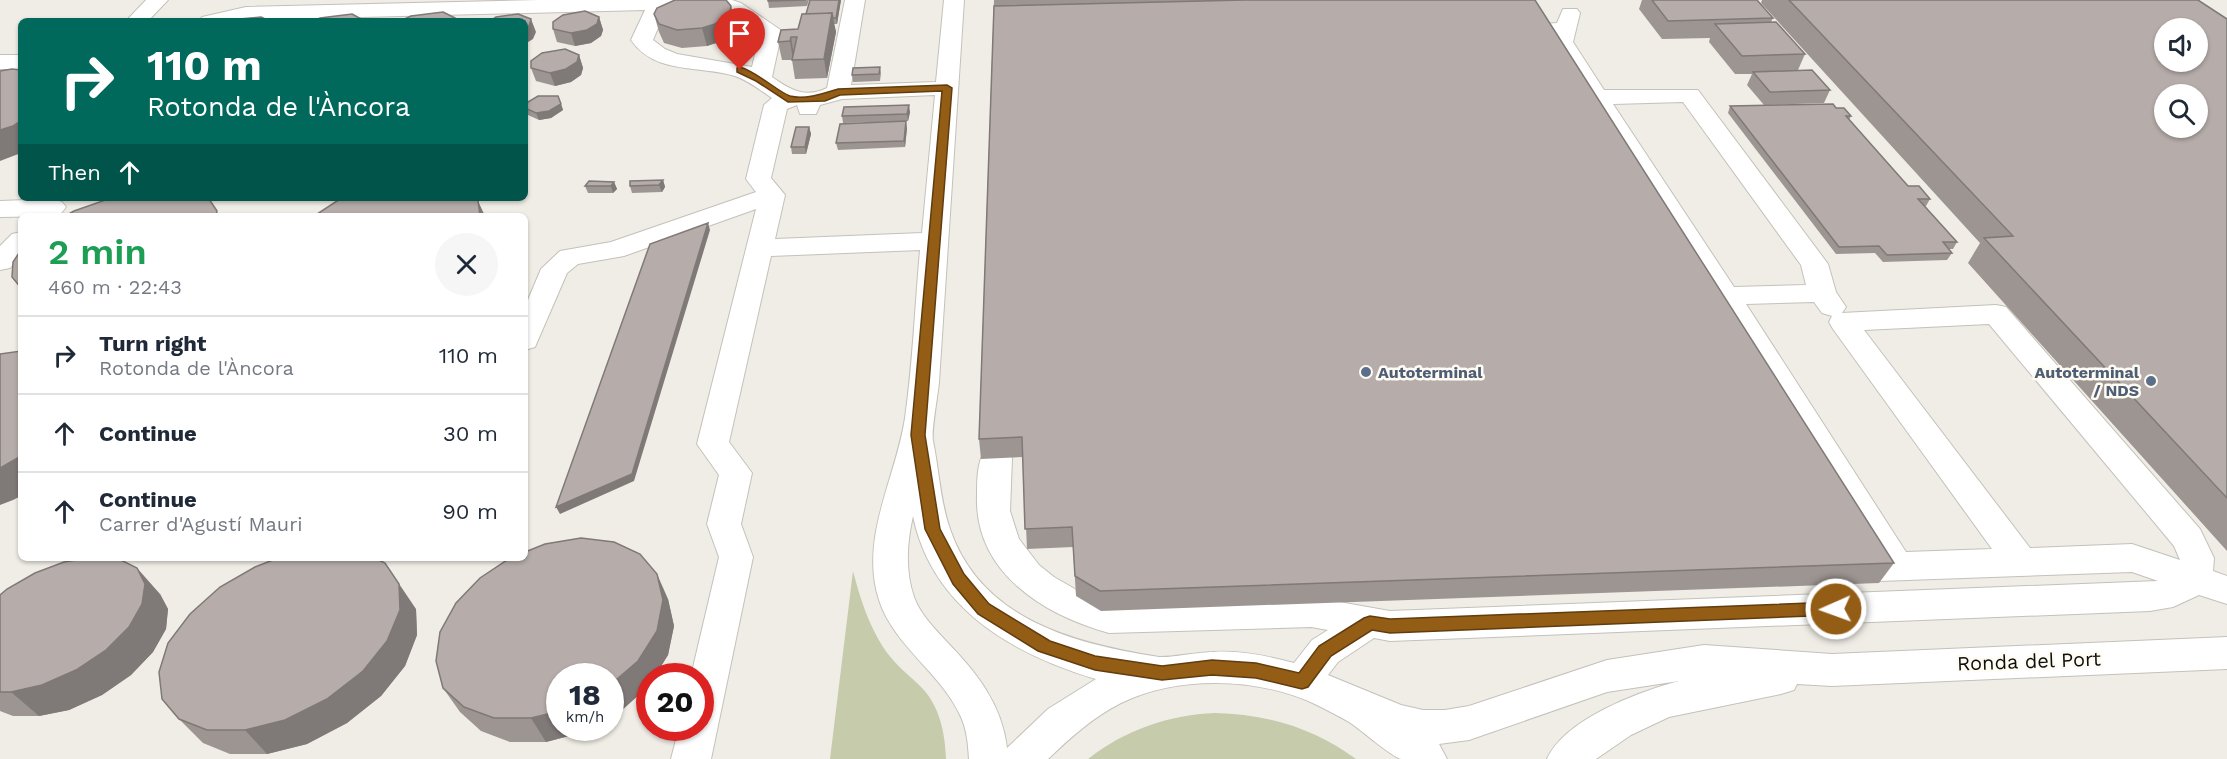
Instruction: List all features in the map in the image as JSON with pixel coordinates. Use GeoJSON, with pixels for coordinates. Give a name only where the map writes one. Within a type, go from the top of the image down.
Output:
{"type":"FeatureCollection","features":[{"type":"Feature","properties":{"kind":"street"},"geometry":{"type":"LineString","coordinates":[[139,18],[158,0]]}},
{"type":"Feature","properties":{"kind":"street"},"geometry":{"type":"LineString","coordinates":[[838,92],[855,0]]}},
{"type":"Feature","properties":{"kind":"street"},"geometry":{"type":"LineString","coordinates":[[954,0],[918,435],[893,519],[890,565],[892,584],[899,607],[912,626],[959,678],[974,699],[989,759]]}},
{"type":"Feature","properties":{"kind":"street"},"geometry":{"type":"LineString","coordinates":[[658,3],[642,40],[648,50],[667,58],[740,70],[802,102]]}},
{"type":"Feature","properties":{"kind":"street"},"geometry":{"type":"LineString","coordinates":[[223,18],[246,13],[658,3],[726,4],[766,26],[772,36],[760,79]]}},
{"type":"Feature","properties":{"kind":"street"},"geometry":{"type":"LineString","coordinates":[[1571,6],[1554,16],[1541,14],[1598,97],[1684,248],[1714,289],[1896,566]]}},
{"type":"Feature","properties":{"kind":"street"},"geometry":{"type":"LineString","coordinates":[[1562,42],[1571,6]]}},
{"type":"Feature","properties":{"kind":"street"},"geometry":{"type":"LineString","coordinates":[[0,63],[18,62]]}},
{"type":"Feature","properties":{"kind":"street"},"geometry":{"type":"LineString","coordinates":[[0,79],[18,78]]}},
{"type":"Feature","properties":{"kind":"street"},"geometry":{"type":"LineString","coordinates":[[772,195],[758,178],[776,105],[825,98],[838,92],[947,88]]}},
{"type":"Feature","properties":{"kind":"street"},"geometry":{"type":"LineString","coordinates":[[1598,97],[1690,95],[1814,264],[1822,292],[1843,322],[2021,562]]}},
{"type":"Feature","properties":{"kind":"street"},"geometry":{"type":"LineString","coordinates":[[712,663],[736,557],[724,524],[736,473],[713,444],[772,195]]}},
{"type":"Feature","properties":{"kind":"street"},"geometry":{"type":"LineString","coordinates":[[528,333],[555,269],[561,263],[582,253],[615,250],[772,195]]}},
{"type":"Feature","properties":{"kind":"street"},"geometry":{"type":"LineString","coordinates":[[0,208],[53,207],[47,213]]}},
{"type":"Feature","properties":{"kind":"street"},"geometry":{"type":"LineString","coordinates":[[759,248],[934,241]]}},
{"type":"Feature","properties":{"kind":"street"},"geometry":{"type":"LineString","coordinates":[[0,262],[18,243]]}},
{"type":"Feature","properties":{"kind":"street"},"geometry":{"type":"LineString","coordinates":[[1714,289],[1822,292]]}},
{"type":"Feature","properties":{"kind":"street"},"geometry":{"type":"LineString","coordinates":[[2008,290],[2094,385]]}},
{"type":"Feature","properties":{"kind":"street"},"geometry":{"type":"LineString","coordinates":[[996,458],[994,509],[997,528],[1007,551],[1023,571],[1043,589],[1093,615],[1127,619],[1311,612],[1390,626],[2162,596],[2185,589],[2193,579],[2197,561],[2188,538],[1996,314],[1843,322]]}},
{"type":"Feature","properties":{"kind":"street"},"geometry":{"type":"LineString","coordinates":[[918,435],[933,529],[959,579],[983,609],[1044,646],[1095,663],[1162,673]]}},
{"type":"Feature","properties":{"kind":"street"},"geometry":{"type":"LineString","coordinates":[[1823,570],[2132,558],[2227,590]]}},
{"type":"Feature","properties":{"kind":"street"},"geometry":{"type":"LineString","coordinates":[[1106,589],[1125,596],[1338,588]]}},
{"type":"Feature","properties":{"kind":"street"},"geometry":{"type":"LineString","coordinates":[[1302,681],[1325,651],[1370,622]]}},
{"type":"Feature","properties":{"kind":"street","name":"Ronda del Port"},"geometry":{"type":"LineString","coordinates":[[1832,670],[2227,653]]}},
{"type":"Feature","properties":{"kind":"street"},"geometry":{"type":"LineString","coordinates":[[1022,759],[1055,724],[1108,691],[1162,673],[1212,667],[1256,670],[1302,681],[1366,710],[1423,727],[1445,727],[1469,723],[1607,676],[1670,664],[1704,661],[1832,670]]}},
{"type":"Feature","properties":{"kind":"street"},"geometry":{"type":"LineString","coordinates":[[1567,759],[1589,740],[1617,721],[1675,697],[1832,670]]}},
{"type":"Feature","properties":{"kind":"street"},"geometry":{"type":"LineString","coordinates":[[1366,710],[1426,759]]}},
{"type":"Feature","properties":{"kind":"street"},"geometry":{"type":"LineString","coordinates":[[691,759],[695,741]]}},
{"type":"Feature","properties":{"kind":"green space"},"geometry":{"type":"Polygon","coordinates":[[[853,571],[865,610],[883,647],[925,692],[936,709],[944,738],[946,759],[830,759],[853,571]]]}},
{"type":"Feature","properties":{"kind":"green space"},"geometry":{"type":"Polygon","coordinates":[[[1215,713],[1253,716],[1289,725],[1323,739],[1356,759],[1088,759],[1117,740],[1148,726],[1181,717],[1215,713]]]}},
{"type":"Feature","properties":{"kind":"building"},"geometry":{"type":"Polygon","coordinates":[[[675,0],[726,0],[731,6],[730,12],[715,24],[702,28],[677,30],[659,24],[654,14],[657,8],[675,0]]]}},
{"type":"Feature","properties":{"kind":"building"},"geometry":{"type":"Polygon","coordinates":[[[810,0],[839,0],[836,18],[833,18],[832,13],[806,14],[810,0]]]}},
{"type":"Feature","properties":{"kind":"building","name":"Autoterminal"},"geometry":{"type":"Polygon","coordinates":[[[1244,0],[1535,0],[1894,563],[1100,591],[1075,576],[1072,527],[1025,529],[1022,437],[979,439],[994,6],[1244,0]]]}},
{"type":"Feature","properties":{"kind":"building"},"geometry":{"type":"Polygon","coordinates":[[[1652,0],[1757,0],[1773,18],[1668,21],[1652,0]]]}},
{"type":"Feature","properties":{"kind":"building","name":"Autoterminal / NDS"},"geometry":{"type":"Polygon","coordinates":[[[1789,0],[2198,0],[2227,19],[2227,498],[1984,238],[2013,236],[1789,0]]]}},
{"type":"Feature","properties":{"kind":"building"},"geometry":{"type":"Polygon","coordinates":[[[585,11],[599,17],[597,24],[587,30],[571,33],[553,29],[553,22],[563,15],[585,11]]]}},
{"type":"Feature","properties":{"kind":"building"},"geometry":{"type":"Polygon","coordinates":[[[443,12],[455,18],[407,18],[443,12]]]}},
{"type":"Feature","properties":{"kind":"building"},"geometry":{"type":"Polygon","coordinates":[[[832,13],[824,59],[792,60],[797,37],[791,37],[790,41],[778,42],[781,30],[798,29],[802,14],[832,13]]]}},
{"type":"Feature","properties":{"kind":"building"},"geometry":{"type":"Polygon","coordinates":[[[352,14],[359,18],[320,18],[352,14]]]}},
{"type":"Feature","properties":{"kind":"building"},"geometry":{"type":"Polygon","coordinates":[[[518,14],[531,19],[528,26],[528,18],[494,18],[518,14]]]}},
{"type":"Feature","properties":{"kind":"building"},"geometry":{"type":"Polygon","coordinates":[[[1776,22],[1805,54],[1742,56],[1715,24],[1776,22]]]}},
{"type":"Feature","properties":{"kind":"building"},"geometry":{"type":"Polygon","coordinates":[[[565,49],[579,55],[577,62],[566,69],[550,73],[531,68],[531,61],[542,53],[565,49]]]}},
{"type":"Feature","properties":{"kind":"building"},"geometry":{"type":"Polygon","coordinates":[[[880,67],[879,74],[852,75],[853,68],[880,67]]]}},
{"type":"Feature","properties":{"kind":"building"},"geometry":{"type":"Polygon","coordinates":[[[18,70],[18,123],[0,130],[0,71],[18,70]]]}},
{"type":"Feature","properties":{"kind":"building"},"geometry":{"type":"Polygon","coordinates":[[[1812,70],[1830,90],[1770,92],[1753,72],[1812,70]]]}},
{"type":"Feature","properties":{"kind":"building"},"geometry":{"type":"Polygon","coordinates":[[[538,96],[558,96],[561,104],[549,111],[536,113],[528,109],[528,102],[538,96]]]}},
{"type":"Feature","properties":{"kind":"building"},"geometry":{"type":"Polygon","coordinates":[[[1833,104],[1836,108],[1844,108],[1851,116],[1846,116],[1908,186],[1919,186],[1930,199],[1918,199],[1957,242],[1943,242],[1952,253],[1887,255],[1879,246],[1839,247],[1730,106],[1833,104]]]}},
{"type":"Feature","properties":{"kind":"building"},"geometry":{"type":"Polygon","coordinates":[[[909,105],[907,114],[842,116],[844,107],[909,105]]]}},
{"type":"Feature","properties":{"kind":"building"},"geometry":{"type":"Polygon","coordinates":[[[906,121],[904,141],[836,143],[840,124],[906,121]]]}},
{"type":"Feature","properties":{"kind":"building"},"geometry":{"type":"Polygon","coordinates":[[[796,127],[809,127],[805,147],[791,147],[796,127]]]}},
{"type":"Feature","properties":{"kind":"building"},"geometry":{"type":"Polygon","coordinates":[[[663,180],[659,185],[630,186],[630,181],[663,180]]]}},
{"type":"Feature","properties":{"kind":"building"},"geometry":{"type":"Polygon","coordinates":[[[589,181],[614,182],[611,186],[585,186],[589,181]]]}},
{"type":"Feature","properties":{"kind":"building"},"geometry":{"type":"Polygon","coordinates":[[[102,201],[210,201],[217,211],[217,213],[70,213],[102,201]]]}},
{"type":"Feature","properties":{"kind":"building"},"geometry":{"type":"Polygon","coordinates":[[[337,201],[478,201],[480,213],[319,213],[337,201]]]}},
{"type":"Feature","properties":{"kind":"building"},"geometry":{"type":"Polygon","coordinates":[[[708,223],[632,474],[556,507],[650,244],[708,223]]]}},
{"type":"Feature","properties":{"kind":"building"},"geometry":{"type":"Polygon","coordinates":[[[18,254],[18,284],[12,277],[13,262],[18,254]]]}},
{"type":"Feature","properties":{"kind":"building"},"geometry":{"type":"Polygon","coordinates":[[[18,351],[18,458],[0,468],[0,354],[18,351]]]}},
{"type":"Feature","properties":{"kind":"building"},"geometry":{"type":"Polygon","coordinates":[[[581,538],[614,542],[640,554],[657,574],[663,600],[657,631],[638,661],[624,673],[624,663],[546,663],[546,714],[531,718],[494,718],[464,707],[443,688],[436,661],[440,632],[456,603],[480,578],[506,561],[528,561],[528,551],[545,544],[581,538]]]}},
{"type":"Feature","properties":{"kind":"building"},"geometry":{"type":"Polygon","coordinates":[[[123,561],[137,568],[145,584],[142,604],[129,627],[106,650],[76,670],[42,685],[11,692],[0,692],[0,595],[35,573],[64,562],[123,561]]]}},
{"type":"Feature","properties":{"kind":"building"},"geometry":{"type":"Polygon","coordinates":[[[270,561],[381,561],[385,563],[399,584],[400,610],[387,641],[363,671],[327,699],[285,720],[245,730],[207,730],[179,719],[162,699],[159,672],[168,643],[190,614],[220,587],[270,561]]]}},
{"type":"Feature","properties":{"kind":"place","name":"Autoterminal"},"geometry":{"type":"Point","coordinates":[1366,372]}},
{"type":"Feature","properties":{"kind":"place","name":"Autoterminal / NDS"},"geometry":{"type":"Point","coordinates":[2151,381]}},
{"type":"Feature","properties":{"kind":"route"},"geometry":{"type":"LineString","coordinates":[[740,70],[760,79],[788,99],[825,98],[838,92],[947,88],[918,435],[933,529],[942,552],[959,579],[983,609],[1044,646],[1095,663],[1162,673],[1212,667],[1256,670],[1302,681],[1325,651],[1370,622],[1390,626],[1836,609]]}}]}
